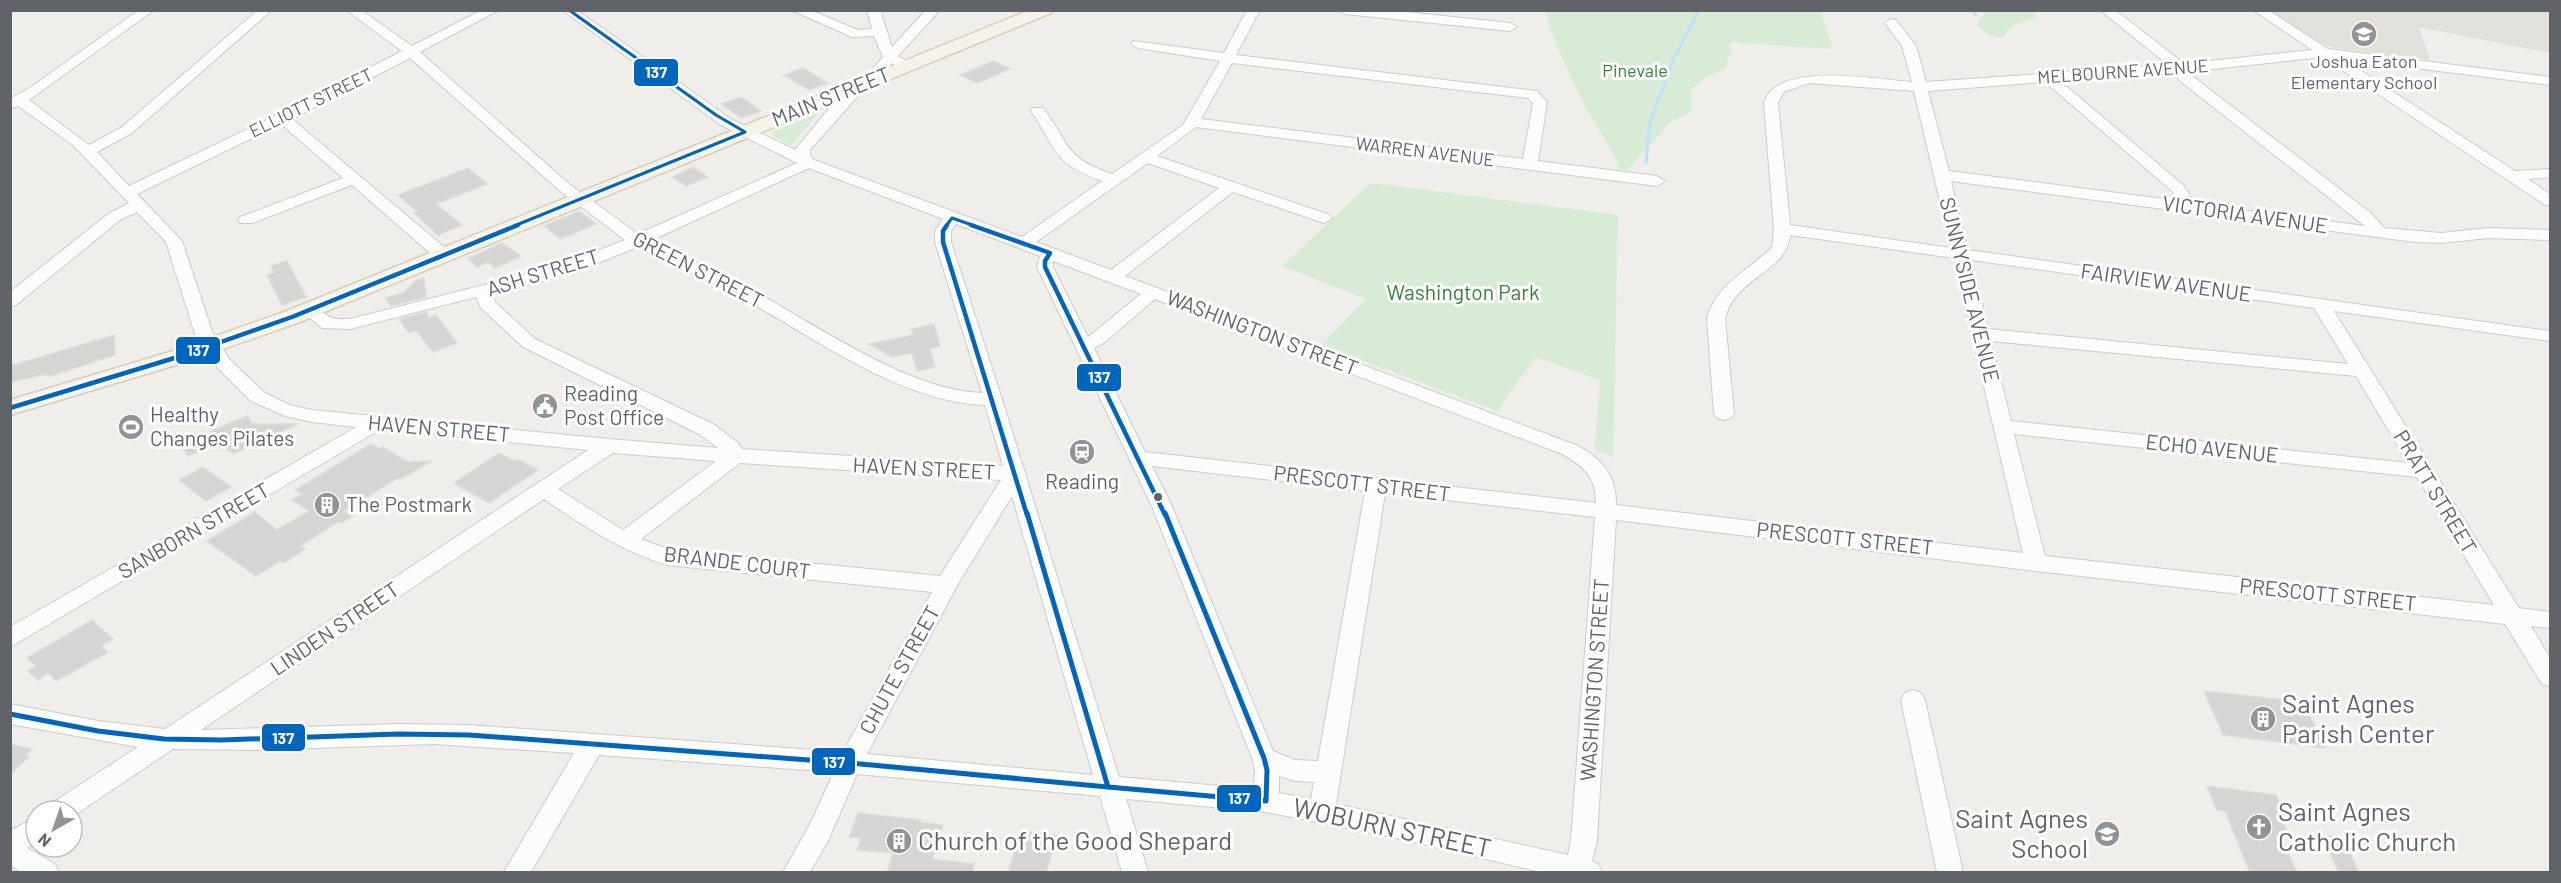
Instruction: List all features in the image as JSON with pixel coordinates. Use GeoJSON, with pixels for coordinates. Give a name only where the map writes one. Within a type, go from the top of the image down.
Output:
{"type":"FeatureCollection","features":[{"type":"Feature","properties":{"kind":"main road","name":"MAIN STREET"},"geometry":{"type":"LineString","coordinates":[[10,408],[211,346],[310,310],[1045,10]]}},
{"type":"Feature","properties":{"kind":"street"},"geometry":{"type":"LineString","coordinates":[[15,102],[148,10]]}},
{"type":"Feature","properties":{"kind":"street"},"geometry":{"type":"LineString","coordinates":[[88,151],[127,130],[266,10]]}},
{"type":"Feature","properties":{"kind":"street","name":"GREEN STREET"},"geometry":{"type":"LineString","coordinates":[[352,10],[413,52],[581,200],[638,241],[736,288],[898,377],[960,398],[993,399]]}},
{"type":"Feature","properties":{"kind":"street","name":"ELLIOTT STREET"},"geometry":{"type":"LineString","coordinates":[[10,301],[134,198],[282,118],[493,10]]}},
{"type":"Feature","properties":{"kind":"street","name":"WASHINGTON STREET"},"geometry":{"type":"LineString","coordinates":[[568,10],[716,116],[809,163],[1574,452],[1589,461],[1602,476],[1606,489],[1581,872]]}},
{"type":"Feature","properties":{"kind":"street"},"geometry":{"type":"LineString","coordinates":[[797,10],[856,33],[879,32]]}},
{"type":"Feature","properties":{"kind":"street"},"geometry":{"type":"LineString","coordinates":[[873,10],[885,52],[908,66]]}},
{"type":"Feature","properties":{"kind":"street"},"geometry":{"type":"LineString","coordinates":[[882,77],[881,67],[934,10]]}},
{"type":"Feature","properties":{"kind":"street"},"geometry":{"type":"LineString","coordinates":[[1024,243],[1184,132],[1193,122],[1254,10]]}},
{"type":"Feature","properties":{"kind":"street"},"geometry":{"type":"LineString","coordinates":[[1345,10],[1510,27]]}},
{"type":"Feature","properties":{"kind":"street"},"geometry":{"type":"LineString","coordinates":[[2106,10],[2172,61],[2185,78],[2365,216],[2380,233]]}},
{"type":"Feature","properties":{"kind":"street"},"geometry":{"type":"LineString","coordinates":[[2259,10],[2550,201]]}},
{"type":"Feature","properties":{"kind":"street","name":"SUNNYSIDE AVENUE"},"geometry":{"type":"LineString","coordinates":[[1891,23],[1909,46],[2036,563]]}},
{"type":"Feature","properties":{"kind":"street"},"geometry":{"type":"LineString","coordinates":[[1138,44],[1228,58],[1525,92],[1536,96],[1540,102],[1530,165]]}},
{"type":"Feature","properties":{"kind":"street"},"geometry":{"type":"LineString","coordinates":[[2325,53],[2550,81]]}},
{"type":"Feature","properties":{"kind":"street","name":"MELBOURNE AVENUE"},"geometry":{"type":"LineString","coordinates":[[1782,229],[1771,103],[1775,92],[1795,82],[1817,79],[1920,87],[2176,69],[2325,53]]}},
{"type":"Feature","properties":{"kind":"street"},"geometry":{"type":"LineString","coordinates":[[2048,78],[2178,188],[2191,208]]}},
{"type":"Feature","properties":{"kind":"street"},"geometry":{"type":"LineString","coordinates":[[809,163],[802,156],[803,149],[859,86]]}},
{"type":"Feature","properties":{"kind":"street","name":"HAVEN STREET"},"geometry":{"type":"LineString","coordinates":[[15,102],[68,133],[134,198],[176,244],[204,334],[211,346],[242,383],[258,397],[273,405],[312,416],[609,446],[1015,474]]}},
{"type":"Feature","properties":{"kind":"street"},"geometry":{"type":"LineString","coordinates":[[1038,111],[1050,127],[1062,152],[1070,160],[1082,168],[1115,180]]}},
{"type":"Feature","properties":{"kind":"street"},"geometry":{"type":"LineString","coordinates":[[282,118],[444,256]]}},
{"type":"Feature","properties":{"kind":"street","name":"WARREN AVENUE"},"geometry":{"type":"LineString","coordinates":[[1193,122],[1657,181]]}},
{"type":"Feature","properties":{"kind":"street"},"geometry":{"type":"LineString","coordinates":[[1147,158],[1324,218]]}},
{"type":"Feature","properties":{"kind":"street","name":"ASH STREET"},"geometry":{"type":"LineString","coordinates":[[310,310],[328,324],[350,324],[568,269],[638,241],[809,163]]}},
{"type":"Feature","properties":{"kind":"street"},"geometry":{"type":"LineString","coordinates":[[2512,176],[2550,172]]}},
{"type":"Feature","properties":{"kind":"street","name":"VICTORIA AVENUE"},"geometry":{"type":"LineString","coordinates":[[1941,175],[2428,238],[2488,234],[2550,235]]}},
{"type":"Feature","properties":{"kind":"street"},"geometry":{"type":"LineString","coordinates":[[246,220],[354,179]]}},
{"type":"Feature","properties":{"kind":"street"},"geometry":{"type":"LineString","coordinates":[[1113,277],[1230,187]]}},
{"type":"Feature","properties":{"kind":"street"},"geometry":{"type":"LineString","coordinates":[[952,218],[944,228],[942,239],[993,399],[1135,873]]}},
{"type":"Feature","properties":{"kind":"street"},"geometry":{"type":"LineString","coordinates":[[1724,414],[1716,319],[1718,309],[1723,297],[1732,288],[1778,251],[1781,245],[1782,229]]}},
{"type":"Feature","properties":{"kind":"street","name":"FAIRVIEW AVENUE"},"geometry":{"type":"LineString","coordinates":[[1782,229],[2550,336]]}},
{"type":"Feature","properties":{"kind":"street"},"geometry":{"type":"LineString","coordinates":[[1050,253],[1045,265],[1161,504],[1264,758],[1267,770],[1266,801]]}},
{"type":"Feature","properties":{"kind":"street"},"geometry":{"type":"LineString","coordinates":[[482,292],[487,304],[529,343],[706,429],[730,447],[736,456],[625,540]]}},
{"type":"Feature","properties":{"kind":"street"},"geometry":{"type":"LineString","coordinates":[[1084,346],[1099,338],[1153,292]]}},
{"type":"Feature","properties":{"kind":"street","name":"PRATT STREET"},"geometry":{"type":"LineString","coordinates":[[2321,305],[2550,677]]}},
{"type":"Feature","properties":{"kind":"street"},"geometry":{"type":"LineString","coordinates":[[1980,334],[2361,371]]}},
{"type":"Feature","properties":{"kind":"street","name":"SANBORN STREET"},"geometry":{"type":"LineString","coordinates":[[10,638],[377,423]]}},
{"type":"Feature","properties":{"kind":"street","name":"ECHO AVENUE"},"geometry":{"type":"LineString","coordinates":[[2002,426],[2422,471]]}},
{"type":"Feature","properties":{"kind":"street","name":"LINDEN STREET"},"geometry":{"type":"LineString","coordinates":[[79,799],[609,446]]}},
{"type":"Feature","properties":{"kind":"street","name":"PRESCOTT STREET"},"geometry":{"type":"LineString","coordinates":[[1140,458],[1934,549],[2036,563],[2550,620]]}},
{"type":"Feature","properties":{"kind":"street","name":"CHUTE STREET"},"geometry":{"type":"LineString","coordinates":[[796,873],[819,833],[850,763],[947,585],[1015,474]]}},
{"type":"Feature","properties":{"kind":"street"},"geometry":{"type":"LineString","coordinates":[[1322,810],[1377,485]]}},
{"type":"Feature","properties":{"kind":"street","name":"BRANDE COURT"},"geometry":{"type":"LineString","coordinates":[[543,489],[625,540],[654,553],[690,561],[947,585]]}},
{"type":"Feature","properties":{"kind":"street"},"geometry":{"type":"LineString","coordinates":[[1913,700],[1950,873]]}},
{"type":"Feature","properties":{"kind":"street","name":"WOBURN STREET"},"geometry":{"type":"LineString","coordinates":[[10,714],[75,727],[169,740],[217,741],[431,733],[850,763],[1266,801],[1322,810],[1581,872]]}},
{"type":"Feature","properties":{"kind":"street"},"geometry":{"type":"LineString","coordinates":[[517,873],[592,745]]}},
{"type":"Feature","properties":{"kind":"street"},"geometry":{"type":"LineString","coordinates":[[1264,758],[1281,768],[1297,772],[1328,770]]}},
{"type":"Feature","properties":{"kind":"street"},"geometry":{"type":"LineString","coordinates":[[24,837],[10,847],[26,862],[46,873]]}},
{"type":"Feature","properties":{"kind":"shaded area","name":"Joshua Eaton Elementary School"},"geometry":{"type":"Polygon","coordinates":[[[2269,11],[2550,11],[2550,53],[2419,27],[2430,60],[2336,48],[2319,43],[2269,11]]]}},
{"type":"Feature","properties":{"kind":"green space","name":"Pinevale"},"geometry":{"type":"Polygon","coordinates":[[[1546,11],[1820,11],[1833,49],[1729,42],[1731,56],[1726,61],[1728,64],[1726,69],[1705,78],[1691,89],[1691,112],[1671,122],[1632,165],[1626,170],[1620,170],[1565,65],[1546,11]]]}},
{"type":"Feature","properties":{"kind":"green space"},"geometry":{"type":"Polygon","coordinates":[[[1983,11],[2033,11],[2037,17],[2011,27],[2005,36],[1993,37],[1978,25],[1978,19],[1984,15],[1983,11]]]}},
{"type":"Feature","properties":{"kind":"green space"},"geometry":{"type":"Polygon","coordinates":[[[819,112],[791,146],[772,135],[775,131],[819,112]]]}},
{"type":"Feature","properties":{"kind":"green space","name":"Washington Park"},"geometry":{"type":"Polygon","coordinates":[[[1371,183],[1618,215],[1613,457],[1595,450],[1600,380],[1536,357],[1497,411],[1321,345],[1366,299],[1282,266],[1371,183]]]}},
{"type":"Feature","properties":{"kind":"building"},"geometry":{"type":"Polygon","coordinates":[[[993,61],[1010,69],[977,83],[960,75],[993,61]]]}},
{"type":"Feature","properties":{"kind":"building"},"geometry":{"type":"Polygon","coordinates":[[[803,68],[828,83],[809,90],[784,75],[803,68]]]}},
{"type":"Feature","properties":{"kind":"building"},"geometry":{"type":"Polygon","coordinates":[[[741,97],[761,111],[742,118],[721,104],[741,97]]]}},
{"type":"Feature","properties":{"kind":"building"},"geometry":{"type":"Polygon","coordinates":[[[693,167],[708,177],[686,186],[672,177],[693,167]]]}},
{"type":"Feature","properties":{"kind":"building"},"geometry":{"type":"Polygon","coordinates":[[[468,168],[487,184],[436,204],[462,225],[438,235],[398,195],[468,168]]]}},
{"type":"Feature","properties":{"kind":"building"},"geometry":{"type":"Polygon","coordinates":[[[579,211],[596,224],[560,239],[544,226],[579,211]]]}},
{"type":"Feature","properties":{"kind":"building"},"geometry":{"type":"Polygon","coordinates":[[[502,243],[521,256],[495,268],[488,262],[477,267],[468,258],[502,243]]]}},
{"type":"Feature","properties":{"kind":"building"},"geometry":{"type":"Polygon","coordinates":[[[287,261],[306,297],[282,305],[267,275],[274,273],[271,266],[287,261]]]}},
{"type":"Feature","properties":{"kind":"building"},"geometry":{"type":"Polygon","coordinates":[[[424,278],[426,297],[391,306],[385,298],[403,293],[415,281],[424,278]]]}},
{"type":"Feature","properties":{"kind":"building"},"geometry":{"type":"Polygon","coordinates":[[[427,312],[428,318],[436,315],[457,343],[433,352],[416,330],[409,333],[399,319],[427,312]]]}},
{"type":"Feature","properties":{"kind":"building"},"geometry":{"type":"Polygon","coordinates":[[[934,324],[940,346],[930,349],[935,367],[917,371],[912,353],[892,357],[869,344],[913,335],[912,329],[934,324]]]}},
{"type":"Feature","properties":{"kind":"building"},"geometry":{"type":"Polygon","coordinates":[[[114,335],[115,355],[48,377],[48,374],[10,382],[10,366],[114,335]]]}},
{"type":"Feature","properties":{"kind":"building"},"geometry":{"type":"Polygon","coordinates":[[[247,416],[253,424],[298,424],[233,454],[224,446],[221,447],[219,443],[188,456],[180,444],[247,416]]]}},
{"type":"Feature","properties":{"kind":"building","name":"The Postmark"},"geometry":{"type":"Polygon","coordinates":[[[371,444],[379,449],[383,447],[408,462],[432,461],[401,479],[398,478],[344,511],[353,516],[341,523],[338,522],[300,546],[305,549],[295,556],[283,563],[280,561],[256,576],[207,541],[255,512],[277,530],[309,511],[292,500],[302,494],[295,490],[371,444]]]}},
{"type":"Feature","properties":{"kind":"building"},"geometry":{"type":"Polygon","coordinates":[[[499,453],[514,461],[518,459],[538,470],[489,503],[454,483],[499,453]]]}},
{"type":"Feature","properties":{"kind":"building"},"geometry":{"type":"Polygon","coordinates":[[[203,467],[231,487],[206,501],[179,480],[203,467]]]}},
{"type":"Feature","properties":{"kind":"building"},"geometry":{"type":"Polygon","coordinates":[[[92,620],[113,639],[101,646],[108,652],[56,681],[48,673],[38,680],[28,671],[36,666],[27,658],[92,620]]]}},
{"type":"Feature","properties":{"kind":"building","name":"Saint Agnes Parish Center"},"geometry":{"type":"Polygon","coordinates":[[[2204,691],[2303,702],[2325,748],[2223,735],[2204,691]]]}},
{"type":"Feature","properties":{"kind":"building"},"geometry":{"type":"Polygon","coordinates":[[[10,744],[32,749],[25,756],[29,757],[10,774],[10,744]]]}},
{"type":"Feature","properties":{"kind":"building","name":"Saint Agnes Catholic Church"},"geometry":{"type":"Polygon","coordinates":[[[2207,786],[2276,795],[2288,821],[2283,821],[2289,835],[2280,834],[2297,873],[2250,873],[2225,811],[2217,810],[2207,786]]]}},
{"type":"Feature","properties":{"kind":"building","name":"Church of the Good Shepard"},"geometry":{"type":"Polygon","coordinates":[[[858,813],[921,820],[920,822],[943,825],[932,859],[974,864],[973,873],[887,873],[893,853],[857,850],[861,838],[849,837],[858,813]]]}},
{"type":"Feature","properties":{"kind":"building"},"geometry":{"type":"Polygon","coordinates":[[[1020,831],[1057,835],[1046,873],[1008,873],[1020,831]]]}},
{"type":"Feature","properties":{"kind":"building"},"geometry":{"type":"Polygon","coordinates":[[[2327,836],[2343,838],[2359,873],[2339,873],[2327,847],[2333,848],[2327,836]]]}},
{"type":"Feature","properties":{"kind":"waterway"},"geometry":{"type":"LineString","coordinates":[[1646,163],[1650,122],[1673,60],[1699,10]]}},
{"type":"Feature","properties":{"kind":"waterway"},"geometry":{"type":"LineString","coordinates":[[1973,10],[1976,15]]}},
{"type":"Feature","properties":{"kind":"transit line","name":"137"},"geometry":{"type":"LineString","coordinates":[[569,10],[716,115],[745,132]]}},
{"type":"Feature","properties":{"kind":"transit line","name":"137"},"geometry":{"type":"LineString","coordinates":[[10,408],[181,356],[292,317],[745,132]]}},
{"type":"Feature","properties":{"kind":"transit line","name":"137"},"geometry":{"type":"LineString","coordinates":[[952,218],[1050,253],[1045,261],[1045,267],[1161,504],[1264,758],[1267,770],[1266,801],[1108,787],[993,399],[943,242],[943,231],[952,218]]}},
{"type":"Feature","properties":{"kind":"transit line","name":"137"},"geometry":{"type":"LineString","coordinates":[[10,714],[98,731],[164,739],[221,740],[398,734],[469,735],[850,763],[1108,787]]}},
{"type":"Feature","properties":{"kind":"place","name":"Joshua Eaton Elementary School"},"geometry":{"type":"Point","coordinates":[2364,34]}},
{"type":"Feature","properties":{"kind":"place","name":"Reading Post Office"},"geometry":{"type":"Point","coordinates":[545,406]}},
{"type":"Feature","properties":{"kind":"place","name":"Healthy Changes Pilates"},"geometry":{"type":"Point","coordinates":[131,427]}},
{"type":"Feature","properties":{"kind":"place","name":"Reading"},"geometry":{"type":"Point","coordinates":[1082,452]}},
{"type":"Feature","properties":{"kind":"place","name":"The Postmark"},"geometry":{"type":"Point","coordinates":[327,505]}},
{"type":"Feature","properties":{"kind":"place","name":"Saint Agnes Parish Center"},"geometry":{"type":"Point","coordinates":[2263,719]}},
{"type":"Feature","properties":{"kind":"place","name":"Saint Agnes Catholic Church"},"geometry":{"type":"Point","coordinates":[2259,827]}},
{"type":"Feature","properties":{"kind":"place","name":"Saint Agnes School"},"geometry":{"type":"Point","coordinates":[2107,834]}},
{"type":"Feature","properties":{"kind":"place","name":"Church of the Good Shepard"},"geometry":{"type":"Point","coordinates":[899,841]}}]}
